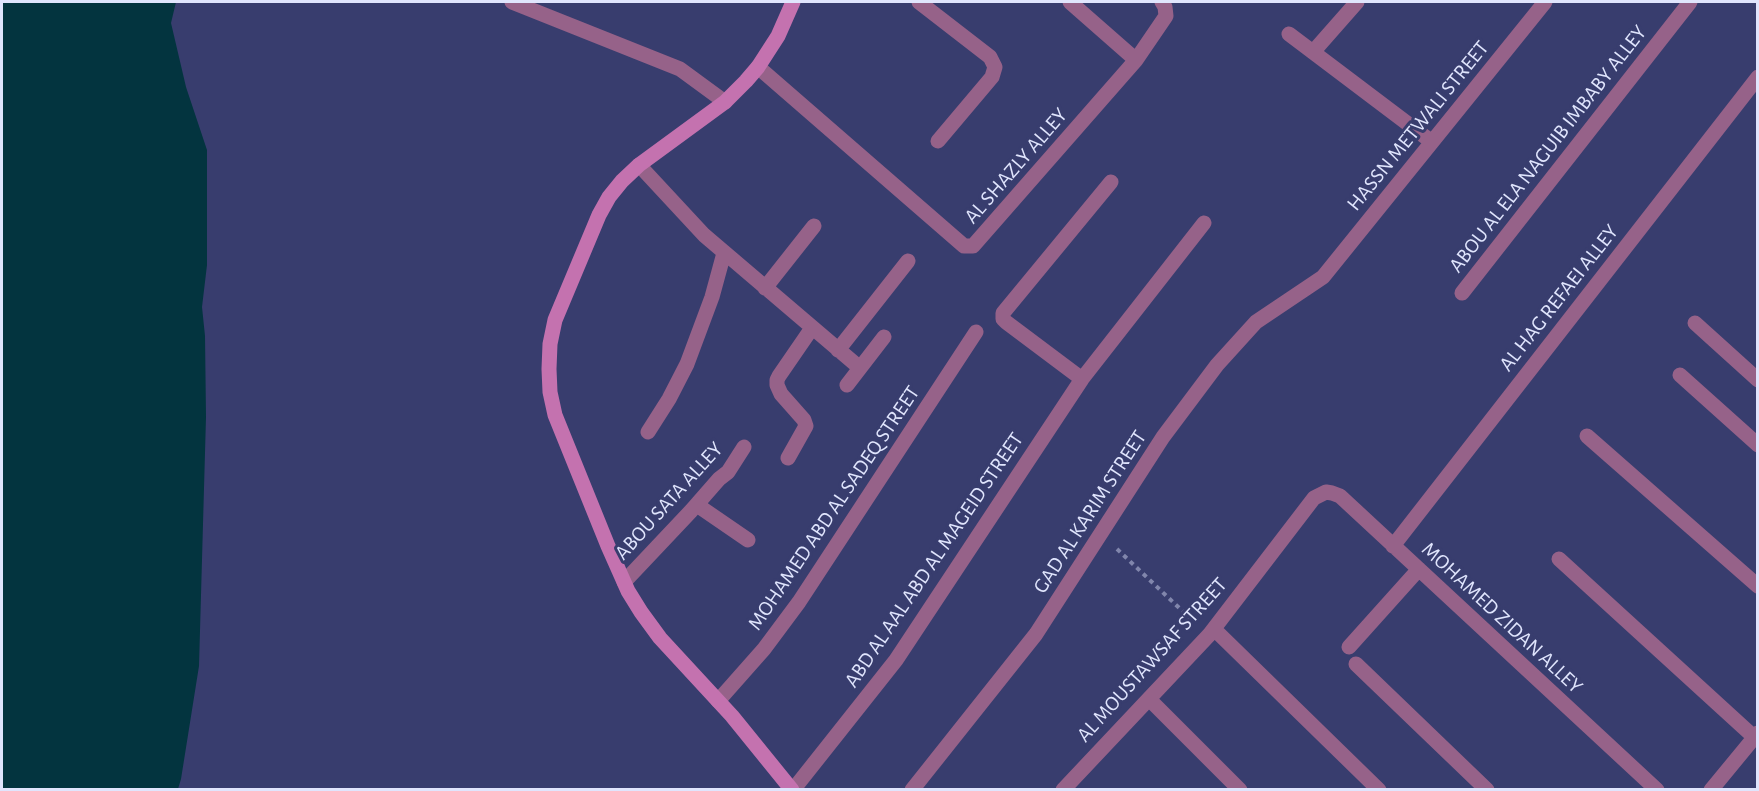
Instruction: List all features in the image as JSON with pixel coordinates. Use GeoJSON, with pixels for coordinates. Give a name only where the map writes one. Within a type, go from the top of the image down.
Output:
{"type":"FeatureCollection","features":[{"type":"Feature","properties":{"kind":"street"},"geometry":{"type":"LineString","coordinates":[[512,2],[680,69],[725,102]]}},
{"type":"Feature","properties":{"kind":"street"},"geometry":{"type":"LineString","coordinates":[[792,789],[718,701],[660,638],[641,612],[624,582],[555,415],[550,392],[549,369],[550,344],[555,320],[591,233],[609,197],[639,165],[725,102],[746,81],[778,36],[793,2]]}},
{"type":"Feature","properties":{"kind":"street"},"geometry":{"type":"LineString","coordinates":[[919,2],[990,57],[995,67],[993,77],[938,141]]}},
{"type":"Feature","properties":{"kind":"street"},"geometry":{"type":"LineString","coordinates":[[1070,2],[1136,60]]}},
{"type":"Feature","properties":{"kind":"street","name":"AL SHAZLY ALLEY"},"geometry":{"type":"LineString","coordinates":[[758,67],[964,246],[968,247],[977,243],[1136,60],[1166,16],[1162,2]]}},
{"type":"Feature","properties":{"kind":"street"},"geometry":{"type":"LineString","coordinates":[[1313,52],[1357,2]]}},
{"type":"Feature","properties":{"kind":"street","name":"HASSN METWALI STREET"},"geometry":{"type":"LineString","coordinates":[[1323,277],[1545,2]]}},
{"type":"Feature","properties":{"kind":"street","name":"ABOU AL ELA NAGUIB IMBABY ALLEY"},"geometry":{"type":"LineString","coordinates":[[1462,293],[1690,2]]}},
{"type":"Feature","properties":{"kind":"street"},"geometry":{"type":"LineString","coordinates":[[1288,34],[1432,142]]}},
{"type":"Feature","properties":{"kind":"street","name":"AL HAG REFAEI ALLEY"},"geometry":{"type":"LineString","coordinates":[[1393,546],[1758,77]]}},
{"type":"Feature","properties":{"kind":"street"},"geometry":{"type":"LineString","coordinates":[[639,165],[704,235],[860,368]]}},
{"type":"Feature","properties":{"kind":"street"},"geometry":{"type":"LineString","coordinates":[[1082,379],[1006,322],[1003,314],[1111,182]]}},
{"type":"Feature","properties":{"kind":"street","name":"ABD AL AAL ABD AL MAGEID STREET"},"geometry":{"type":"LineString","coordinates":[[792,789],[897,660],[1082,379],[1204,223]]}},
{"type":"Feature","properties":{"kind":"street"},"geometry":{"type":"LineString","coordinates":[[765,288],[814,226]]}},
{"type":"Feature","properties":{"kind":"street"},"geometry":{"type":"LineString","coordinates":[[648,432],[687,364],[712,297],[724,253]]}},
{"type":"Feature","properties":{"kind":"street"},"geometry":{"type":"LineString","coordinates":[[838,350],[908,261]]}},
{"type":"Feature","properties":{"kind":"street","name":"GAD AL KARIM STREET"},"geometry":{"type":"LineString","coordinates":[[912,789],[1036,634],[1163,437],[1194,395],[1256,322],[1323,277]]}},
{"type":"Feature","properties":{"kind":"street"},"geometry":{"type":"LineString","coordinates":[[1695,323],[1758,380]]}},
{"type":"Feature","properties":{"kind":"street"},"geometry":{"type":"LineString","coordinates":[[788,458],[806,426],[804,420],[781,394],[777,380],[812,328]]}},
{"type":"Feature","properties":{"kind":"street","name":"MOHAMED ABD AL SADEQ STREET"},"geometry":{"type":"LineString","coordinates":[[718,701],[764,649],[799,602],[976,332]]}},
{"type":"Feature","properties":{"kind":"street"},"geometry":{"type":"LineString","coordinates":[[847,385],[884,337]]}},
{"type":"Feature","properties":{"kind":"street"},"geometry":{"type":"LineString","coordinates":[[1680,375],[1758,446]]}},
{"type":"Feature","properties":{"kind":"street"},"geometry":{"type":"LineString","coordinates":[[1587,436],[1758,586]]}},
{"type":"Feature","properties":{"kind":"street","name":"ABOU SATA ALLEY"},"geometry":{"type":"LineString","coordinates":[[624,582],[719,479],[733,467],[744,447]]}},
{"type":"Feature","properties":{"kind":"street","name":"MOHAMED ZIDAN ALLEY"},"geometry":{"type":"LineString","coordinates":[[1314,498],[1326,492],[1340,495],[1658,789]]}},
{"type":"Feature","properties":{"kind":"street","name":"AL MOUSTAWSAF STREET"},"geometry":{"type":"LineString","coordinates":[[1063,789],[1211,632],[1314,498]]}},
{"type":"Feature","properties":{"kind":"street"},"geometry":{"type":"LineString","coordinates":[[697,505],[748,540]]}},
{"type":"Feature","properties":{"kind":"street"},"geometry":{"type":"LineString","coordinates":[[1559,559],[1756,735],[1711,789]]}},
{"type":"Feature","properties":{"kind":"street"},"geometry":{"type":"LineString","coordinates":[[1349,647],[1419,569]]}},
{"type":"Feature","properties":{"kind":"street"},"geometry":{"type":"LineString","coordinates":[[1211,632],[1379,789]]}},
{"type":"Feature","properties":{"kind":"street"},"geometry":{"type":"LineString","coordinates":[[1356,664],[1487,789]]}},
{"type":"Feature","properties":{"kind":"street"},"geometry":{"type":"LineString","coordinates":[[1149,699],[1240,789]]}},
{"type":"Feature","properties":{"kind":"path"},"geometry":{"type":"LineString","coordinates":[[1101,534],[1211,632]]}},
{"type":"Feature","properties":{"kind":"water"},"geometry":{"type":"Polygon","coordinates":[[[2,2],[176,2],[171,23],[186,87],[207,150],[207,265],[202,307],[205,336],[206,417],[199,666],[178,789],[2,789],[2,2]]]}}]}
